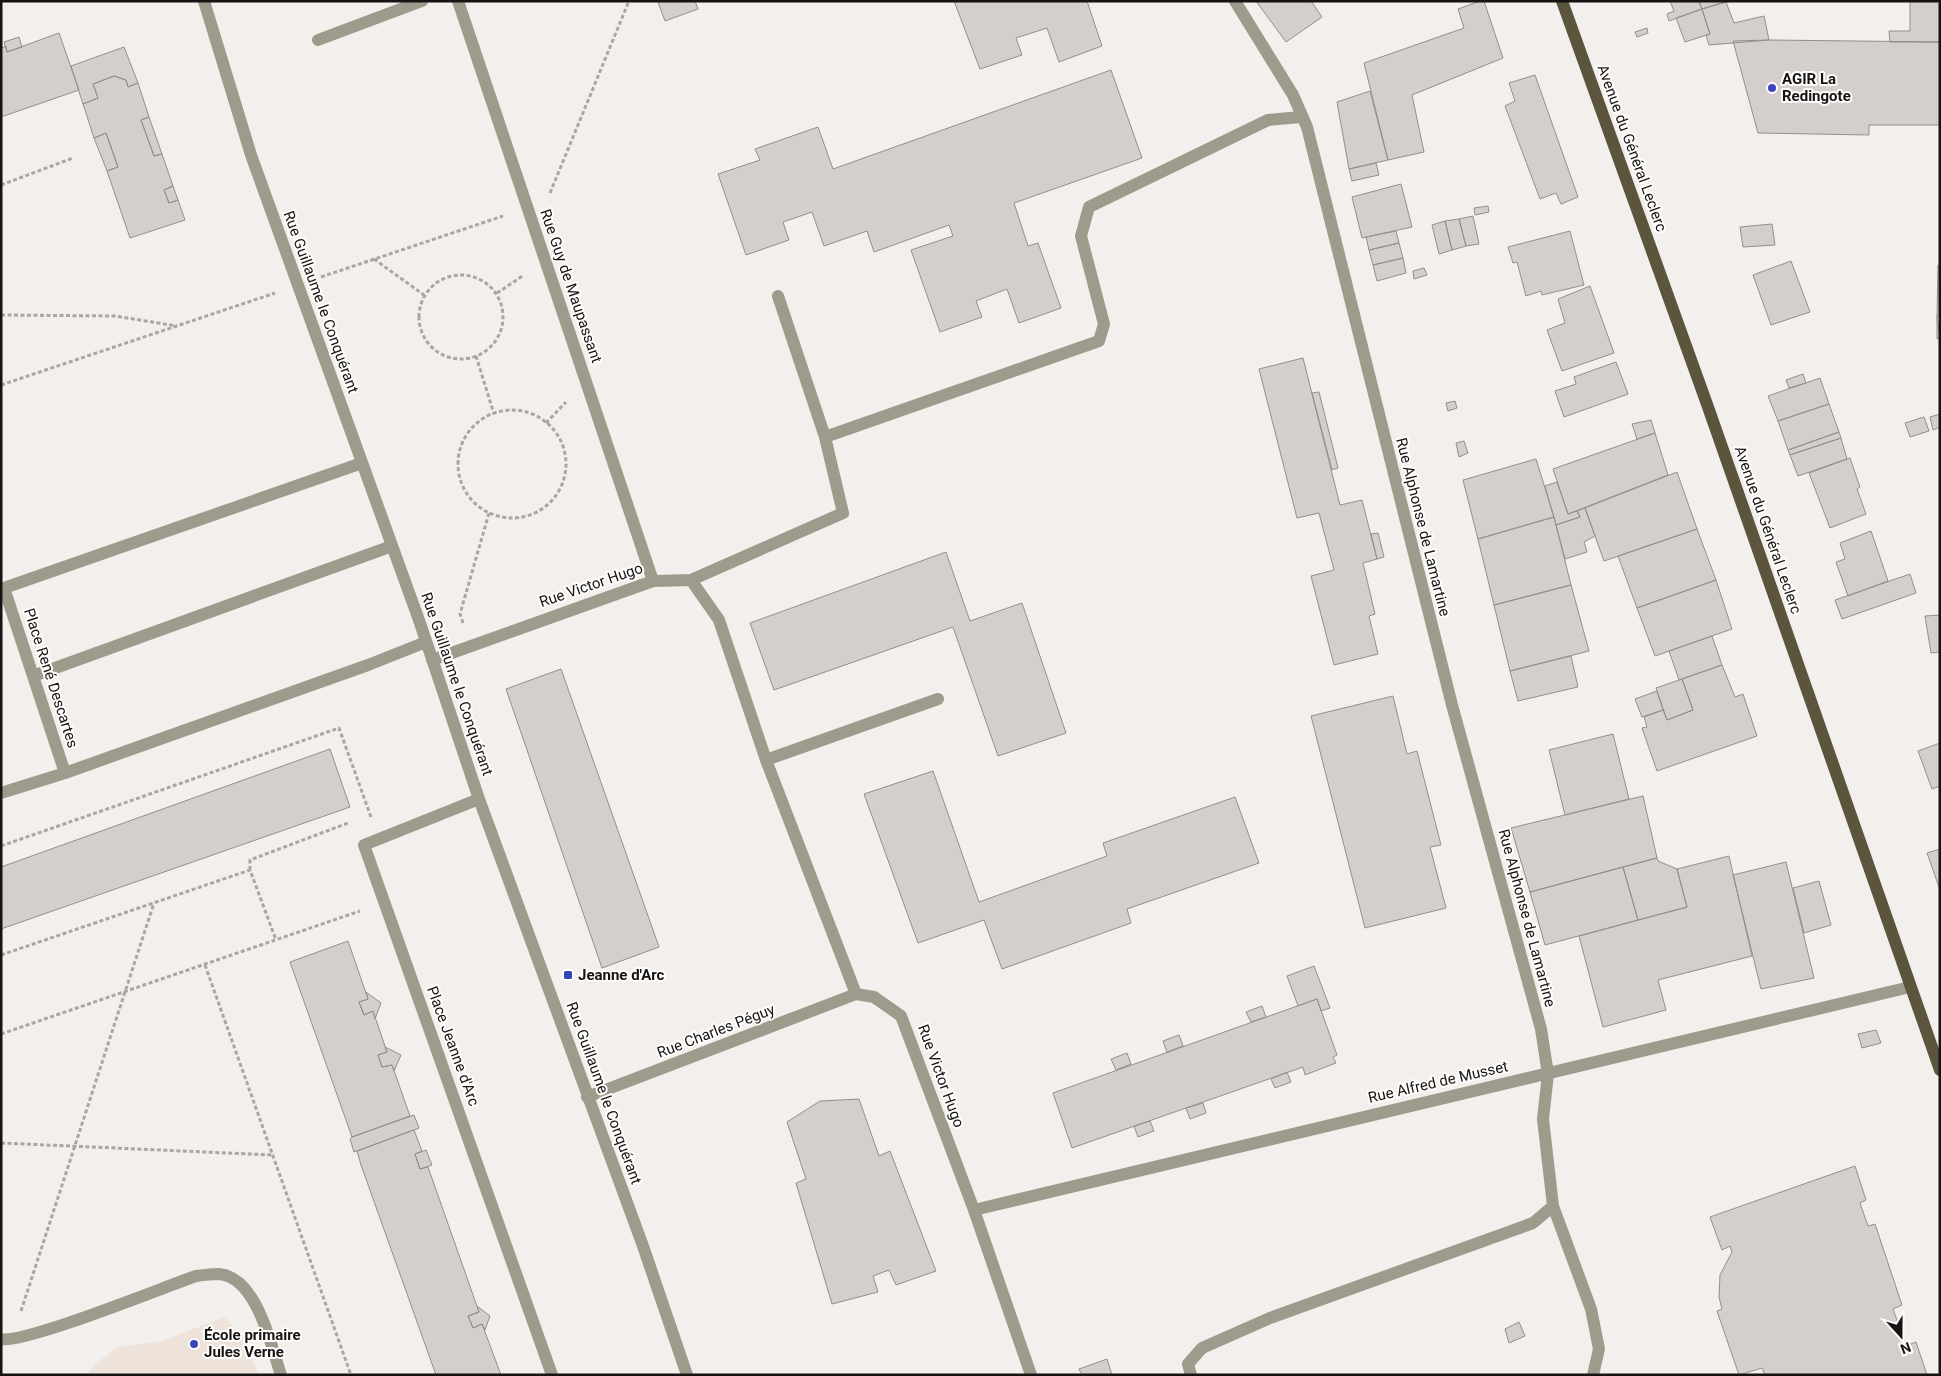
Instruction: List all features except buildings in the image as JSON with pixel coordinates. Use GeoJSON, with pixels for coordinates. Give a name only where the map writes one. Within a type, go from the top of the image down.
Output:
{"type":"FeatureCollection","features":[{"type":"Feature","properties":{"kind":"main road","name":"Avenue du Général Leclerc"},"geometry":{"type":"LineString","coordinates":[[1562,1],[1708,408],[1940,1070]]}},
{"type":"Feature","properties":{"kind":"street","name":"Rue Guillaume le Conquérant"},"geometry":{"type":"LineString","coordinates":[[204,1],[251,156],[392,546],[587,1097],[643,1246],[687,1375]]}},
{"type":"Feature","properties":{"kind":"street"},"geometry":{"type":"LineString","coordinates":[[318,40],[422,1]]}},
{"type":"Feature","properties":{"kind":"street","name":"Rue Guy de Maupassant"},"geometry":{"type":"LineString","coordinates":[[458,1],[653,581]]}},
{"type":"Feature","properties":{"kind":"street","name":"Rue Alphonse de Lamartine"},"geometry":{"type":"LineString","coordinates":[[1235,1],[1293,95],[1301,118],[1307,127],[1452,705],[1541,1029],[1548,1074],[1543,1119],[1554,1206],[1591,1308],[1599,1349],[1593,1375]]}},
{"type":"Feature","properties":{"kind":"street"},"geometry":{"type":"LineString","coordinates":[[825,437],[1100,341],[1104,324],[1081,236],[1089,207],[1268,120],[1301,118]]}},
{"type":"Feature","properties":{"kind":"street"},"geometry":{"type":"LineString","coordinates":[[778,296],[825,437],[843,513],[691,580],[719,620],[766,760],[856,994]]}},
{"type":"Feature","properties":{"kind":"street","name":"Place René Descartes"},"geometry":{"type":"LineString","coordinates":[[362,463],[4,588],[65,773],[368,665],[426,642]]}},
{"type":"Feature","properties":{"kind":"street"},"geometry":{"type":"LineString","coordinates":[[33,676],[392,546]]}},
{"type":"Feature","properties":{"kind":"street","name":"Rue Victor Hugo"},"geometry":{"type":"LineString","coordinates":[[432,660],[653,581],[691,580]]}},
{"type":"Feature","properties":{"kind":"street"},"geometry":{"type":"LineString","coordinates":[[766,760],[938,699]]}},
{"type":"Feature","properties":{"kind":"street"},"geometry":{"type":"LineString","coordinates":[[1,793],[65,773]]}},
{"type":"Feature","properties":{"kind":"street"},"geometry":{"type":"LineString","coordinates":[[378,839],[480,799]]}},
{"type":"Feature","properties":{"kind":"street","name":"Place Jeanne d'Arc"},"geometry":{"type":"LineString","coordinates":[[378,839],[364,845],[552,1375]]}},
{"type":"Feature","properties":{"kind":"street","name":"Rue Alfred de Musset"},"geometry":{"type":"LineString","coordinates":[[974,1210],[1910,987]]}},
{"type":"Feature","properties":{"kind":"street","name":"Rue Victor Hugo"},"geometry":{"type":"LineString","coordinates":[[856,994],[874,997],[902,1016],[974,1210],[1031,1375]]}},
{"type":"Feature","properties":{"kind":"street","name":"Rue Charles Péguy"},"geometry":{"type":"LineString","coordinates":[[587,1097],[856,994]]}},
{"type":"Feature","properties":{"kind":"street"},"geometry":{"type":"LineString","coordinates":[[1191,1375],[1188,1364],[1202,1348],[1270,1318],[1533,1223],[1554,1206]]}},
{"type":"Feature","properties":{"kind":"street"},"geometry":{"type":"LineString","coordinates":[[1,1339],[9,1340],[22,1336],[196,1276],[220,1274],[240,1284],[255,1302],[281,1375]]}},
{"type":"Feature","properties":{"kind":"path"},"geometry":{"type":"LineString","coordinates":[[1,385],[527,207],[549,195],[629,1]]}},
{"type":"Feature","properties":{"kind":"path"},"geometry":{"type":"LineString","coordinates":[[1,185],[73,158]]}},
{"type":"Feature","properties":{"kind":"path"},"geometry":{"type":"LineString","coordinates":[[374,259],[424,295]]}},
{"type":"Feature","properties":{"kind":"path"},"geometry":{"type":"LineString","coordinates":[[460,274],[475,276],[487,282],[497,293],[503,306],[504,320],[501,333],[494,345],[476,356],[456,359],[442,355],[431,348],[423,336],[419,322],[419,308],[424,295],[434,284],[446,277],[460,274]]}},
{"type":"Feature","properties":{"kind":"path"},"geometry":{"type":"LineString","coordinates":[[1,315],[114,316],[178,326]]}},
{"type":"Feature","properties":{"kind":"path"},"geometry":{"type":"LineString","coordinates":[[476,356],[494,414]]}},
{"type":"Feature","properties":{"kind":"path"},"geometry":{"type":"LineString","coordinates":[[520,410],[536,416],[551,426],[561,440],[566,458],[566,475],[559,492],[547,506],[532,515],[514,519],[480,509],[468,496],[460,480],[458,461],[462,444],[471,428],[485,417],[494,414],[502,411],[520,410]]}},
{"type":"Feature","properties":{"kind":"path"},"geometry":{"type":"LineString","coordinates":[[469,646],[460,614],[489,513]]}},
{"type":"Feature","properties":{"kind":"path"},"geometry":{"type":"LineString","coordinates":[[1,846],[339,728],[378,839]]}},
{"type":"Feature","properties":{"kind":"path"},"geometry":{"type":"LineString","coordinates":[[360,818],[370,815]]}},
{"type":"Feature","properties":{"kind":"path"},"geometry":{"type":"LineString","coordinates":[[276,940],[250,870],[250,860],[351,822]]}},
{"type":"Feature","properties":{"kind":"path"},"geometry":{"type":"LineString","coordinates":[[1,955],[250,870]]}},
{"type":"Feature","properties":{"kind":"path"},"geometry":{"type":"LineString","coordinates":[[22,1336],[20,1314],[154,903]]}},
{"type":"Feature","properties":{"kind":"path"},"geometry":{"type":"LineString","coordinates":[[1,1034],[385,903]]}},
{"type":"Feature","properties":{"kind":"path"},"geometry":{"type":"LineString","coordinates":[[205,964],[351,1375]]}},
{"type":"Feature","properties":{"kind":"path"},"geometry":{"type":"LineString","coordinates":[[1,1143],[273,1155]]}},
{"type":"Feature","properties":{"kind":"shaded area","name":"École primaire Jules Verne"},"geometry":{"type":"Polygon","coordinates":[[[224,1317],[246,1340],[258,1375],[86,1375],[98,1362],[118,1347],[163,1341],[224,1317]]]}},
{"type":"Feature","properties":{"kind":"place","name":"AGIR La Redingote"},"geometry":{"type":"Point","coordinates":[1772,88]}},
{"type":"Feature","properties":{"kind":"place","name":"Jeanne d'Arc"},"geometry":{"type":"Point","coordinates":[568,975]}},
{"type":"Feature","properties":{"kind":"place","name":"École primaire Jules Verne"},"geometry":{"type":"Point","coordinates":[194,1344]}}]}
